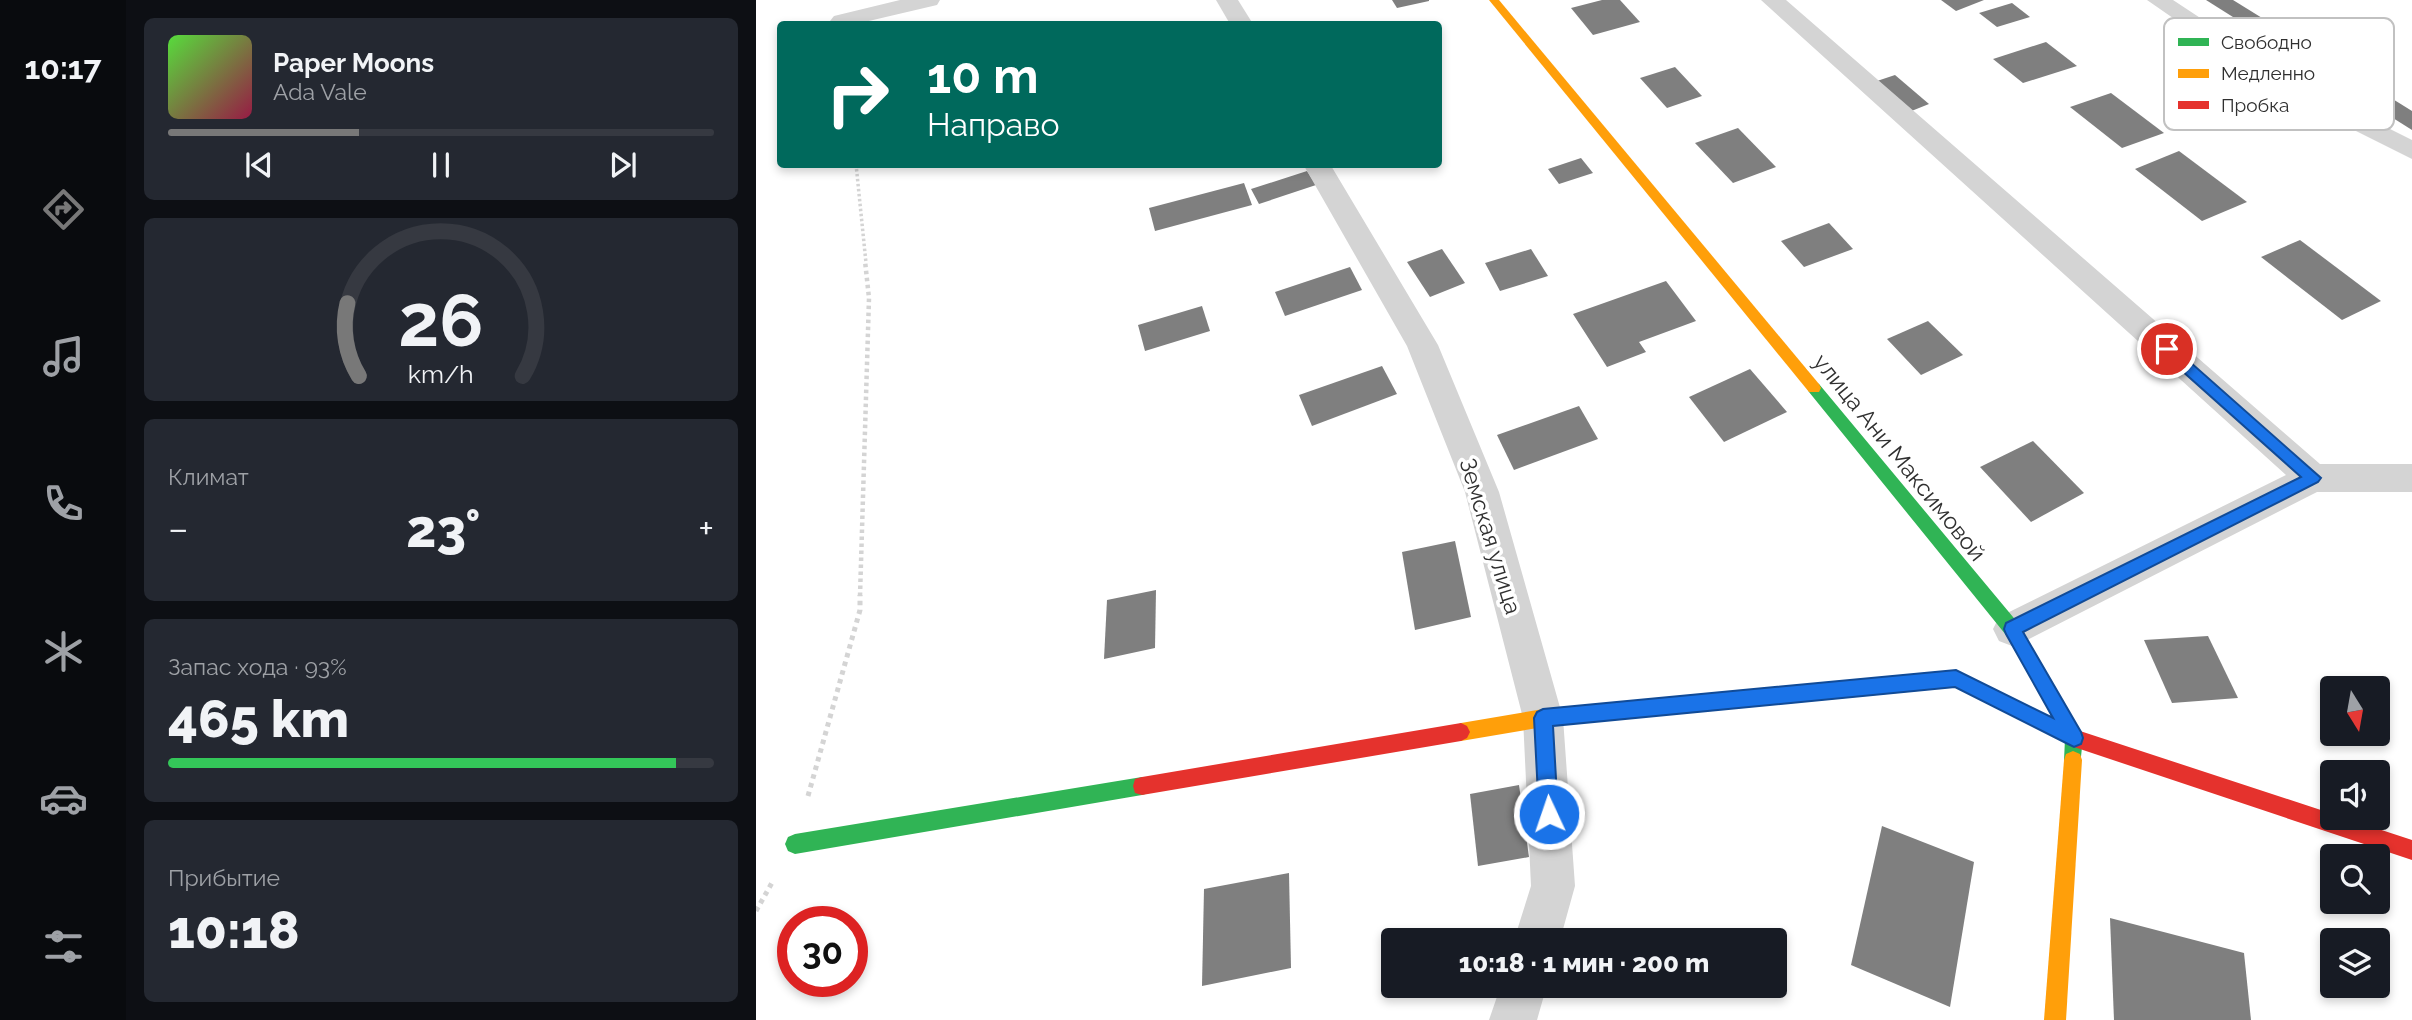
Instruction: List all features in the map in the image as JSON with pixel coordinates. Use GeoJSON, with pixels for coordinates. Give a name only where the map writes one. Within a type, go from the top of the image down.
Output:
{"type":"FeatureCollection","features":[{"type":"Feature","properties":{"kind":"street"},"geometry":{"type":"LineString","coordinates":[[842,21],[880,6],[929,0]]}},
{"type":"Feature","properties":{"kind":"street"},"geometry":{"type":"LineString","coordinates":[[1227,0],[1239,21]]}},
{"type":"Feature","properties":{"kind":"street","name":"улица Ани Максимовой"},"geometry":{"type":"LineString","coordinates":[[1494,0],[2012,629],[2074,738]]}},
{"type":"Feature","properties":{"kind":"street"},"geometry":{"type":"LineString","coordinates":[[1772,0],[2313,478]]}},
{"type":"Feature","properties":{"kind":"street"},"geometry":{"type":"LineString","coordinates":[[2158,0],[2185,18]]}},
{"type":"Feature","properties":{"kind":"street"},"geometry":{"type":"LineString","coordinates":[[2371,130],[2412,151]]}},
{"type":"Feature","properties":{"kind":"street","name":"Земская улица"},"geometry":{"type":"LineString","coordinates":[[1318,168],[1427,357],[1482,492],[1543,718],[1553,886],[1541,928]]}},
{"type":"Feature","properties":{"kind":"street"},"geometry":{"type":"LineString","coordinates":[[2012,629],[2313,478],[2412,478]]}},
{"type":"Feature","properties":{"kind":"street"},"geometry":{"type":"LineString","coordinates":[[795,844],[1543,718],[1956,679],[2074,738],[2412,849]]}},
{"type":"Feature","properties":{"kind":"street"},"geometry":{"type":"LineString","coordinates":[[2055,1020],[2074,738]]}},
{"type":"Feature","properties":{"kind":"street"},"geometry":{"type":"LineString","coordinates":[[1513,1020],[1520,998]]}},
{"type":"Feature","properties":{"kind":"path"},"geometry":{"type":"LineString","coordinates":[[756,911],[795,844],[860,610],[869,298],[856,168]]}},
{"type":"Feature","properties":{"kind":"building"},"geometry":{"type":"Polygon","coordinates":[[[1392,0],[1429,0],[1429,1],[1397,8],[1392,0]]]}},
{"type":"Feature","properties":{"kind":"building"},"geometry":{"type":"Polygon","coordinates":[[[1602,0],[1620,0],[1640,22],[1593,35],[1571,8],[1602,0]]]}},
{"type":"Feature","properties":{"kind":"building"},"geometry":{"type":"Polygon","coordinates":[[[1941,0],[1984,0],[1956,11],[1941,0]]]}},
{"type":"Feature","properties":{"kind":"building"},"geometry":{"type":"Polygon","coordinates":[[[2206,0],[2233,0],[2262,18],[2235,18],[2206,0]]]}},
{"type":"Feature","properties":{"kind":"building"},"geometry":{"type":"Polygon","coordinates":[[[2012,3],[2030,17],[1997,27],[1979,13],[2012,3]]]}},
{"type":"Feature","properties":{"kind":"building"},"geometry":{"type":"Polygon","coordinates":[[[2046,42],[2077,66],[2023,83],[1993,59],[2046,42]]]}},
{"type":"Feature","properties":{"kind":"building"},"geometry":{"type":"Polygon","coordinates":[[[1675,67],[1702,96],[1667,108],[1640,78],[1675,67]]]}},
{"type":"Feature","properties":{"kind":"building"},"geometry":{"type":"Polygon","coordinates":[[[1895,75],[1929,104],[1909,112],[1874,82],[1895,75]]]}},
{"type":"Feature","properties":{"kind":"building"},"geometry":{"type":"Polygon","coordinates":[[[2111,93],[2164,133],[2122,148],[2070,107],[2111,93]]]}},
{"type":"Feature","properties":{"kind":"building"},"geometry":{"type":"Polygon","coordinates":[[[2394,100],[2412,111],[2412,130],[2394,119],[2394,100]]]}},
{"type":"Feature","properties":{"kind":"building"},"geometry":{"type":"Polygon","coordinates":[[[1738,128],[1776,167],[1733,183],[1695,143],[1738,128]]]}},
{"type":"Feature","properties":{"kind":"building"},"geometry":{"type":"Polygon","coordinates":[[[2179,151],[2247,202],[2202,221],[2135,169],[2179,151]]]}},
{"type":"Feature","properties":{"kind":"building"},"geometry":{"type":"Polygon","coordinates":[[[1581,158],[1593,173],[1559,184],[1548,169],[1581,158]]]}},
{"type":"Feature","properties":{"kind":"building"},"geometry":{"type":"Polygon","coordinates":[[[1307,171],[1316,185],[1259,204],[1251,189],[1307,171]]]}},
{"type":"Feature","properties":{"kind":"building"},"geometry":{"type":"Polygon","coordinates":[[[1244,183],[1252,205],[1155,231],[1149,208],[1244,183]]]}},
{"type":"Feature","properties":{"kind":"building"},"geometry":{"type":"Polygon","coordinates":[[[1829,223],[1853,249],[1804,267],[1781,241],[1829,223]]]}},
{"type":"Feature","properties":{"kind":"building"},"geometry":{"type":"Polygon","coordinates":[[[2300,240],[2381,301],[2342,320],[2261,257],[2300,240]]]}},
{"type":"Feature","properties":{"kind":"building"},"geometry":{"type":"Polygon","coordinates":[[[1442,249],[1465,283],[1430,297],[1407,262],[1442,249]]]}},
{"type":"Feature","properties":{"kind":"building"},"geometry":{"type":"Polygon","coordinates":[[[1531,249],[1548,276],[1500,291],[1485,263],[1531,249]]]}},
{"type":"Feature","properties":{"kind":"building"},"geometry":{"type":"Polygon","coordinates":[[[1350,267],[1362,290],[1285,316],[1275,292],[1350,267]]]}},
{"type":"Feature","properties":{"kind":"building"},"geometry":{"type":"Polygon","coordinates":[[[1666,281],[1696,321],[1639,342],[1646,352],[1607,367],[1573,314],[1666,281]]]}},
{"type":"Feature","properties":{"kind":"building"},"geometry":{"type":"Polygon","coordinates":[[[1202,306],[1210,331],[1145,351],[1138,325],[1202,306]]]}},
{"type":"Feature","properties":{"kind":"building"},"geometry":{"type":"Polygon","coordinates":[[[1928,321],[1963,355],[1921,375],[1887,339],[1928,321]]]}},
{"type":"Feature","properties":{"kind":"building"},"geometry":{"type":"Polygon","coordinates":[[[1382,366],[1397,394],[1312,426],[1299,395],[1382,366]]]}},
{"type":"Feature","properties":{"kind":"building"},"geometry":{"type":"Polygon","coordinates":[[[1750,369],[1787,412],[1724,442],[1689,397],[1750,369]]]}},
{"type":"Feature","properties":{"kind":"building"},"geometry":{"type":"Polygon","coordinates":[[[1579,406],[1598,439],[1514,470],[1497,435],[1579,406]]]}},
{"type":"Feature","properties":{"kind":"building"},"geometry":{"type":"Polygon","coordinates":[[[2033,441],[2084,493],[2031,522],[1980,467],[2033,441]]]}},
{"type":"Feature","properties":{"kind":"building"},"geometry":{"type":"Polygon","coordinates":[[[1455,541],[1471,617],[1415,630],[1402,552],[1455,541]]]}},
{"type":"Feature","properties":{"kind":"building"},"geometry":{"type":"Polygon","coordinates":[[[1156,590],[1155,648],[1104,659],[1107,600],[1156,590]]]}},
{"type":"Feature","properties":{"kind":"building"},"geometry":{"type":"Polygon","coordinates":[[[2208,636],[2238,698],[2172,703],[2144,640],[2208,636]]]}},
{"type":"Feature","properties":{"kind":"building"},"geometry":{"type":"Polygon","coordinates":[[[1519,785],[1529,857],[1478,866],[1470,794],[1519,785]]]}},
{"type":"Feature","properties":{"kind":"building"},"geometry":{"type":"Polygon","coordinates":[[[1882,826],[1974,862],[1950,1007],[1851,965],[1882,826]]]}},
{"type":"Feature","properties":{"kind":"building"},"geometry":{"type":"Polygon","coordinates":[[[1289,873],[1291,968],[1202,986],[1204,889],[1289,873]]]}},
{"type":"Feature","properties":{"kind":"building"},"geometry":{"type":"Polygon","coordinates":[[[2110,918],[2244,953],[2251,1020],[2114,1020],[2110,918]]]}},
{"type":"Feature","properties":{"kind":"traffic: fast"},"geometry":{"type":"LineString","coordinates":[[1814,388],[2012,629],[2074,738],[2073,760]]}},
{"type":"Feature","properties":{"kind":"traffic: fast"},"geometry":{"type":"LineString","coordinates":[[795,844],[1142,786]]}},
{"type":"Feature","properties":{"kind":"traffic: slow"},"geometry":{"type":"LineString","coordinates":[[1494,0],[1814,388]]}},
{"type":"Feature","properties":{"kind":"traffic: slow"},"geometry":{"type":"LineString","coordinates":[[1461,732],[1543,718],[1918,683]]}},
{"type":"Feature","properties":{"kind":"traffic: slow"},"geometry":{"type":"LineString","coordinates":[[2055,1020],[2073,760]]}},
{"type":"Feature","properties":{"kind":"traffic: jam"},"geometry":{"type":"LineString","coordinates":[[1918,683],[1956,679],[2074,738],[2412,850]]}},
{"type":"Feature","properties":{"kind":"traffic: jam"},"geometry":{"type":"LineString","coordinates":[[1142,786],[1461,732]]}},
{"type":"Feature","properties":{"kind":"route"},"geometry":{"type":"LineString","coordinates":[[1549,814],[1543,718],[1956,679],[2074,738],[2012,629],[2313,478],[2167,349]]}}]}
